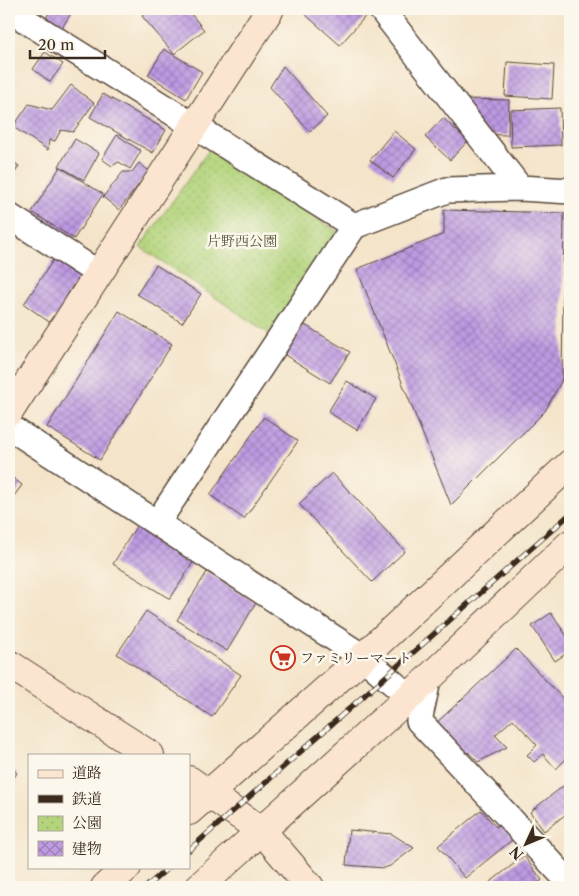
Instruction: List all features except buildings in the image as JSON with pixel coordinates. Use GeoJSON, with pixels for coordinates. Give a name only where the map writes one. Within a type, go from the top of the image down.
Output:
{"type":"FeatureCollection","features":[{"type":"Feature","properties":{"kind":"street"},"geometry":{"type":"LineString","coordinates":[[9,412],[270,9]]}},
{"type":"Feature","properties":{"kind":"street"},"geometry":{"type":"LineString","coordinates":[[381,9],[520,188]]}},
{"type":"Feature","properties":{"kind":"street"},"geometry":{"type":"LineString","coordinates":[[9,10],[193,127],[354,226]]}},
{"type":"Feature","properties":{"kind":"street"},"geometry":{"type":"LineString","coordinates":[[157,523],[354,226],[447,190],[520,188],[570,191]]}},
{"type":"Feature","properties":{"kind":"street"},"geometry":{"type":"LineString","coordinates":[[9,216],[98,273]]}},
{"type":"Feature","properties":{"kind":"street"},"geometry":{"type":"LineString","coordinates":[[9,427],[363,656],[418,688]]}},
{"type":"Feature","properties":{"kind":"street"},"geometry":{"type":"LineString","coordinates":[[190,808],[199,786],[363,656],[570,464]]}},
{"type":"Feature","properties":{"kind":"street"},"geometry":{"type":"LineString","coordinates":[[199,887],[418,688],[570,544]]}},
{"type":"Feature","properties":{"kind":"street"},"geometry":{"type":"LineString","coordinates":[[9,664],[148,754]]}},
{"type":"Feature","properties":{"kind":"street"},"geometry":{"type":"LineString","coordinates":[[418,688],[419,721],[570,883]]}},
{"type":"Feature","properties":{"kind":"street"},"geometry":{"type":"LineString","coordinates":[[199,786],[262,831],[310,887]]}},
{"type":"Feature","properties":{"kind":"street"},"geometry":{"type":"LineString","coordinates":[[105,887],[126,868]]}},
{"type":"Feature","properties":{"kind":"green space","name":"片野西公園"},"geometry":{"type":"Polygon","coordinates":[[[211,147],[347,238],[277,339],[140,247],[211,147]]]}},
{"type":"Feature","properties":{"kind":"railway"},"geometry":{"type":"LineString","coordinates":[[190,849],[570,514]]}},
{"type":"Feature","properties":{"kind":"railway"},"geometry":{"type":"LineString","coordinates":[[146,887],[168,868]]}},
{"type":"Feature","properties":{"kind":"place","name":"ファミリーマート"},"geometry":{"type":"Point","coordinates":[283,658]}}]}
